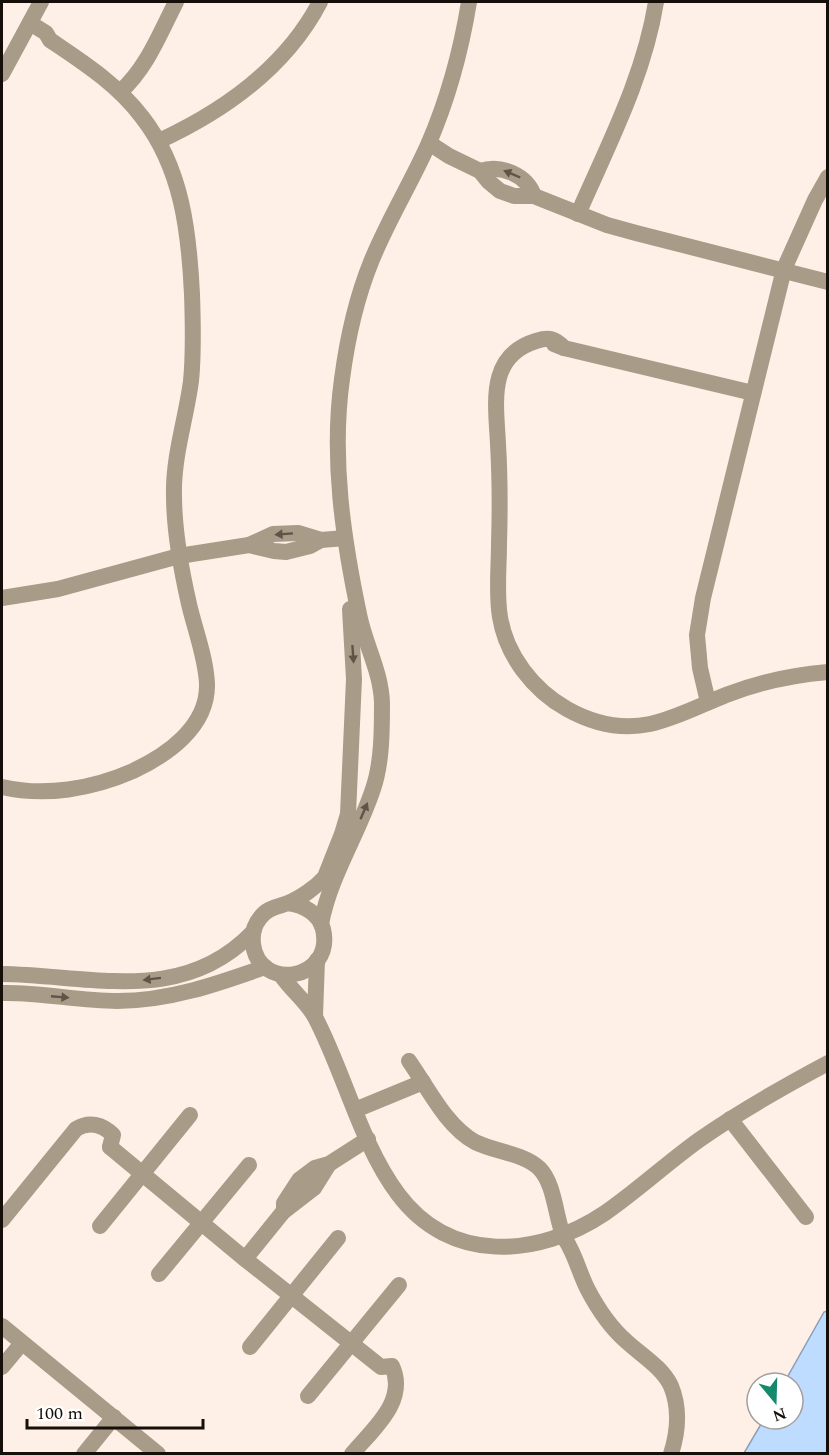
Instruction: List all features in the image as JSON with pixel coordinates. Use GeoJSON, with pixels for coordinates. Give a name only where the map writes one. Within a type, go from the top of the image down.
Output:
{"type":"FeatureCollection","features":[{"type":"Feature","properties":{"kind":"street"},"geometry":{"type":"LineString","coordinates":[[2,74],[41,2]]}},
{"type":"Feature","properties":{"kind":"street"},"geometry":{"type":"LineString","coordinates":[[120,92],[131,82],[144,64],[176,2]]}},
{"type":"Feature","properties":{"kind":"street"},"geometry":{"type":"LineString","coordinates":[[159,141],[214,111],[259,77],[296,39],[320,2]]}},
{"type":"Feature","properties":{"kind":"street"},"geometry":{"type":"LineString","coordinates":[[321,924],[348,814],[354,693],[346,546],[338,458],[338,419],[348,342],[370,264],[429,143],[454,70],[469,2]]}},
{"type":"Feature","properties":{"kind":"street"},"geometry":{"type":"LineString","coordinates":[[578,214],[635,82],[649,38],[656,2]]}},
{"type":"Feature","properties":{"kind":"street"},"geometry":{"type":"LineString","coordinates":[[2,788],[28,792],[53,791],[104,782],[131,772],[168,751],[191,729],[202,708],[207,684],[179,556],[175,516],[174,479],[192,370],[193,332],[187,231],[182,203],[159,141],[120,92],[96,71],[50,40],[41,40],[27,28]]}},
{"type":"Feature","properties":{"kind":"street"},"geometry":{"type":"LineString","coordinates":[[429,143],[448,156],[480,171],[483,177],[500,191],[514,196],[534,196],[578,214],[636,233],[828,282]]}},
{"type":"Feature","properties":{"kind":"street"},"geometry":{"type":"LineString","coordinates":[[708,702],[698,653],[699,616],[784,269],[815,200],[828,177]]}},
{"type":"Feature","properties":{"kind":"street"},"geometry":{"type":"LineString","coordinates":[[753,393],[564,348],[550,342],[516,357],[507,370],[497,414],[500,493],[499,609],[506,641],[519,664],[535,684],[555,701],[585,717],[612,725],[649,724],[763,683],[798,675],[828,672]]}},
{"type":"Feature","properties":{"kind":"street"},"geometry":{"type":"LineString","coordinates":[[2,598],[58,589],[179,556],[249,545],[273,534],[285,532],[298,533],[346,546]]}},
{"type":"Feature","properties":{"kind":"street"},"geometry":{"type":"LineString","coordinates":[[2,974],[99,981],[165,978],[194,971],[222,959],[239,946],[253,932],[260,917],[266,911],[288,903],[321,881],[340,853],[376,779],[382,713],[378,671],[362,626],[346,546]]}},
{"type":"Feature","properties":{"kind":"street"},"geometry":{"type":"LineString","coordinates":[[281,975],[305,971],[317,960],[324,946],[321,924],[317,917],[304,907],[288,903]]}},
{"type":"Feature","properties":{"kind":"street"},"geometry":{"type":"LineString","coordinates":[[253,932],[253,947],[256,955],[265,967],[281,975],[315,1017],[384,1173],[403,1201],[421,1219],[444,1234],[466,1243],[502,1248],[532,1243],[577,1229],[605,1212],[698,1140],[785,1086],[828,1063]]}},
{"type":"Feature","properties":{"kind":"street"},"geometry":{"type":"LineString","coordinates":[[315,1017],[317,960]]}},
{"type":"Feature","properties":{"kind":"street"},"geometry":{"type":"LineString","coordinates":[[2,993],[134,1001],[187,993],[265,967]]}},
{"type":"Feature","properties":{"kind":"street"},"geometry":{"type":"LineString","coordinates":[[409,1061],[450,1120],[465,1135],[483,1145],[527,1161],[539,1168],[549,1185],[562,1235],[602,1314],[619,1334],[663,1373],[672,1388],[677,1418],[671,1454]]}},
{"type":"Feature","properties":{"kind":"street"},"geometry":{"type":"LineString","coordinates":[[355,1110],[423,1082]]}},
{"type":"Feature","properties":{"kind":"street"},"geometry":{"type":"LineString","coordinates":[[100,1226],[190,1115]]}},
{"type":"Feature","properties":{"kind":"street"},"geometry":{"type":"LineString","coordinates":[[730,1119],[806,1217]]}},
{"type":"Feature","properties":{"kind":"street"},"geometry":{"type":"LineString","coordinates":[[2,1220],[64,1144],[76,1136],[94,1131],[112,1138],[110,1147],[245,1259],[381,1367],[392,1362],[400,1371],[404,1382],[401,1400],[387,1412],[352,1454]]}},
{"type":"Feature","properties":{"kind":"street"},"geometry":{"type":"LineString","coordinates":[[245,1259],[283,1212],[314,1188],[329,1164],[368,1138]]}},
{"type":"Feature","properties":{"kind":"street"},"geometry":{"type":"LineString","coordinates":[[159,1274],[249,1165]]}},
{"type":"Feature","properties":{"kind":"street"},"geometry":{"type":"LineString","coordinates":[[250,1347],[338,1238]]}},
{"type":"Feature","properties":{"kind":"street"},"geometry":{"type":"LineString","coordinates":[[308,1396],[399,1285]]}},
{"type":"Feature","properties":{"kind":"street"},"geometry":{"type":"LineString","coordinates":[[2,1326],[158,1454]]}},
{"type":"Feature","properties":{"kind":"street"},"geometry":{"type":"LineString","coordinates":[[2,1367],[21,1342]]}},
{"type":"Feature","properties":{"kind":"street"},"geometry":{"type":"LineString","coordinates":[[84,1454],[114,1418]]}},
{"type":"Feature","properties":{"kind":"water"},"geometry":{"type":"Polygon","coordinates":[[[827,1311],[827,1453],[744,1453],[757,1431],[805,1431],[805,1371],[791,1371],[824,1312],[827,1311]]]}}]}
